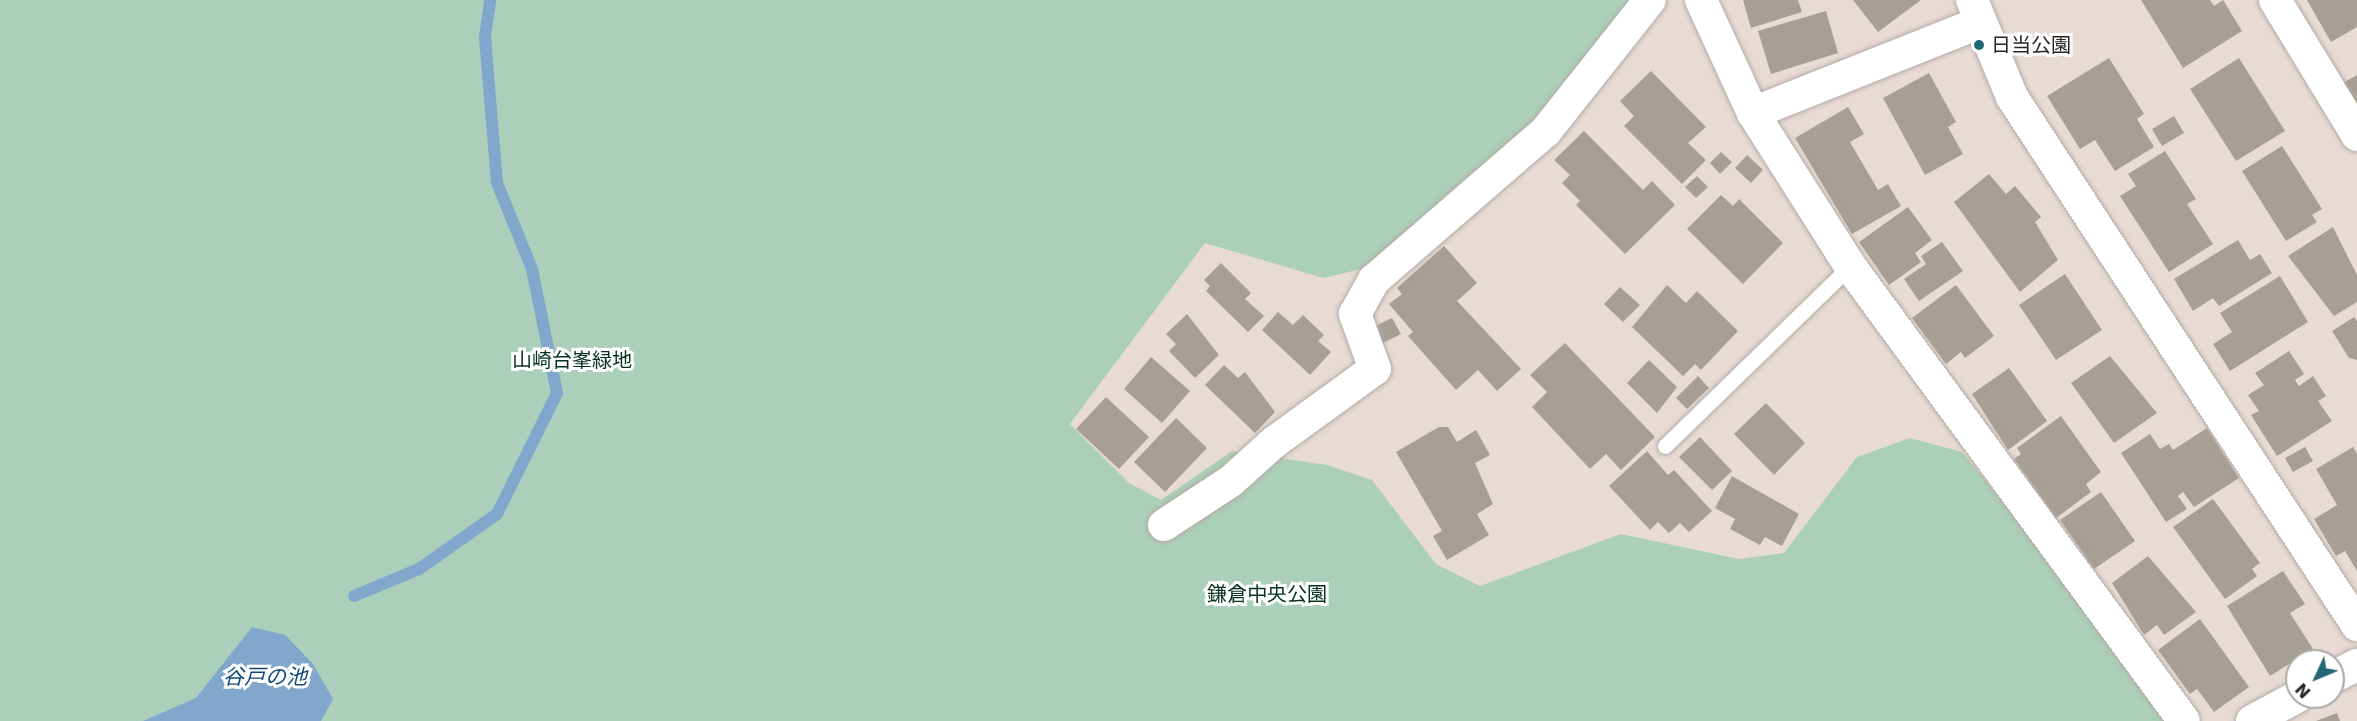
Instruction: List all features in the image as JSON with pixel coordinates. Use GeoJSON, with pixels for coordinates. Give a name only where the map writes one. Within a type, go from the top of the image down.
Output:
{"type":"FeatureCollection","features":[{"type":"Feature","properties":{"kind":"street"},"geometry":{"type":"LineString","coordinates":[[1164,525],[1231,481],[1273,443],[1375,369],[1355,314],[1374,280],[1546,131],[1650,0]]}},
{"type":"Feature","properties":{"kind":"street"},"geometry":{"type":"LineString","coordinates":[[1701,0],[1754,113],[1850,266],[2184,721]]}},
{"type":"Feature","properties":{"kind":"street"},"geometry":{"type":"LineString","coordinates":[[2275,0],[2357,135]]}},
{"type":"Feature","properties":{"kind":"street"},"geometry":{"type":"LineString","coordinates":[[1754,113],[1976,11],[2012,97],[2357,625]]}},
{"type":"Feature","properties":{"kind":"street"},"geometry":{"type":"LineString","coordinates":[[2252,721],[2285,703]]}},
{"type":"Feature","properties":{"kind":"lane"},"geometry":{"type":"LineString","coordinates":[[1665,446],[1850,266]]}},
{"type":"Feature","properties":{"kind":"green space","name":"山崎台峯緑地"},"geometry":{"type":"Polygon","coordinates":[[[0,0],[1635,0],[1565,92],[1370,267],[1323,278],[1205,243],[1070,424],[1129,483],[1161,500],[1232,451],[1327,465],[1372,480],[1436,564],[1480,586],[1621,534],[1739,559],[1784,553],[1857,457],[1910,438],[1962,452],[2092,611],[2169,721],[0,721],[0,0]]]}},
{"type":"Feature","properties":{"kind":"water","name":"谷戸の池"},"geometry":{"type":"Polygon","coordinates":[[[252,627],[285,635],[313,664],[333,699],[321,721],[143,721],[196,698],[252,627]]]}},
{"type":"Feature","properties":{"kind":"building"},"geometry":{"type":"Polygon","coordinates":[[[1743,0],[1798,0],[1802,12],[1751,28],[1743,0]]]}},
{"type":"Feature","properties":{"kind":"building"},"geometry":{"type":"Polygon","coordinates":[[[1853,0],[1921,0],[1878,32],[1853,0]]]}},
{"type":"Feature","properties":{"kind":"building"},"geometry":{"type":"Polygon","coordinates":[[[2141,0],[2210,0],[2214,6],[2223,0],[2242,31],[2183,68],[2141,0]]]}},
{"type":"Feature","properties":{"kind":"building"},"geometry":{"type":"Polygon","coordinates":[[[2307,0],[2357,0],[2357,27],[2331,42],[2307,0]]]}},
{"type":"Feature","properties":{"kind":"building"},"geometry":{"type":"Polygon","coordinates":[[[1826,11],[1838,53],[1771,74],[1758,31],[1826,11]]]}},
{"type":"Feature","properties":{"kind":"building"},"geometry":{"type":"Polygon","coordinates":[[[2109,58],[2144,114],[2137,119],[2154,147],[2115,171],[2095,140],[2080,149],[2047,96],[2109,58]]]}},
{"type":"Feature","properties":{"kind":"building"},"geometry":{"type":"Polygon","coordinates":[[[2239,58],[2285,131],[2236,161],[2190,89],[2239,58]]]}},
{"type":"Feature","properties":{"kind":"building"},"geometry":{"type":"Polygon","coordinates":[[[1651,71],[1706,127],[1688,143],[1706,160],[1682,184],[1624,126],[1634,116],[1620,101],[1651,71]]]}},
{"type":"Feature","properties":{"kind":"building"},"geometry":{"type":"Polygon","coordinates":[[[1929,73],[1956,122],[1948,127],[1963,154],[1925,175],[1883,98],[1929,73]]]}},
{"type":"Feature","properties":{"kind":"building"},"geometry":{"type":"Polygon","coordinates":[[[2357,75],[2357,110],[2341,84],[2357,75]]]}},
{"type":"Feature","properties":{"kind":"building"},"geometry":{"type":"Polygon","coordinates":[[[1848,107],[1864,134],[1850,142],[1878,190],[1888,184],[1901,206],[1852,234],[1795,138],[1848,107]]]}},
{"type":"Feature","properties":{"kind":"building"},"geometry":{"type":"Polygon","coordinates":[[[2174,116],[2184,133],[2162,146],[2152,129],[2174,116]]]}},
{"type":"Feature","properties":{"kind":"building"},"geometry":{"type":"Polygon","coordinates":[[[1584,131],[1643,190],[1652,181],[1675,205],[1625,254],[1576,205],[1580,201],[1562,183],[1570,175],[1554,160],[1584,131]]]}},
{"type":"Feature","properties":{"kind":"building"},"geometry":{"type":"Polygon","coordinates":[[[2282,146],[2322,209],[2312,215],[2317,222],[2286,241],[2242,171],[2282,146]]]}},
{"type":"Feature","properties":{"kind":"building"},"geometry":{"type":"Polygon","coordinates":[[[2165,151],[2196,199],[2187,204],[2213,244],[2169,272],[2120,196],[2136,186],[2128,174],[2165,151]]]}},
{"type":"Feature","properties":{"kind":"building"},"geometry":{"type":"Polygon","coordinates":[[[1721,152],[1732,162],[1720,174],[1710,163],[1721,152]]]}},
{"type":"Feature","properties":{"kind":"building"},"geometry":{"type":"Polygon","coordinates":[[[1747,155],[1763,170],[1751,183],[1735,168],[1747,155]]]}},
{"type":"Feature","properties":{"kind":"building"},"geometry":{"type":"Polygon","coordinates":[[[1989,174],[2006,194],[2015,186],[2041,217],[2035,222],[2058,260],[2020,292],[1954,202],[1989,174]]]}},
{"type":"Feature","properties":{"kind":"building"},"geometry":{"type":"Polygon","coordinates":[[[1697,176],[1708,187],[1696,198],[1685,187],[1697,176]]]}},
{"type":"Feature","properties":{"kind":"building"},"geometry":{"type":"Polygon","coordinates":[[[1721,195],[1733,206],[1739,199],[1783,243],[1743,284],[1687,229],[1721,195]]]}},
{"type":"Feature","properties":{"kind":"building"},"geometry":{"type":"Polygon","coordinates":[[[1908,207],[1932,240],[1915,253],[1921,262],[1889,285],[1859,242],[1908,207]]]}},
{"type":"Feature","properties":{"kind":"building"},"geometry":{"type":"Polygon","coordinates":[[[2333,227],[2357,275],[2357,302],[2334,316],[2288,256],[2333,227]]]}},
{"type":"Feature","properties":{"kind":"building"},"geometry":{"type":"Polygon","coordinates":[[[2238,240],[2250,260],[2260,254],[2272,273],[2219,306],[2213,298],[2193,311],[2174,279],[2238,240]]]}},
{"type":"Feature","properties":{"kind":"building"},"geometry":{"type":"Polygon","coordinates":[[[1942,242],[1963,271],[1919,301],[1904,279],[1926,264],[1921,256],[1942,242]]]}},
{"type":"Feature","properties":{"kind":"building"},"geometry":{"type":"Polygon","coordinates":[[[1444,246],[1477,283],[1457,301],[1521,369],[1497,391],[1478,370],[1456,390],[1408,336],[1413,332],[1389,304],[1402,294],[1397,288],[1444,246]]]}},
{"type":"Feature","properties":{"kind":"building"},"geometry":{"type":"Polygon","coordinates":[[[1221,263],[1251,293],[1245,299],[1264,316],[1248,332],[1206,291],[1210,286],[1204,280],[1221,263]]]}},
{"type":"Feature","properties":{"kind":"building"},"geometry":{"type":"Polygon","coordinates":[[[2065,274],[2102,330],[2056,360],[2019,305],[2065,274]]]}},
{"type":"Feature","properties":{"kind":"building"},"geometry":{"type":"Polygon","coordinates":[[[2280,276],[2308,322],[2230,371],[2213,344],[2232,332],[2220,313],[2280,276]]]}},
{"type":"Feature","properties":{"kind":"building"},"geometry":{"type":"Polygon","coordinates":[[[1667,285],[1686,303],[1697,291],[1738,331],[1701,370],[1695,364],[1683,376],[1632,327],[1667,285]]]}},
{"type":"Feature","properties":{"kind":"building"},"geometry":{"type":"Polygon","coordinates":[[[1956,285],[1994,336],[1965,358],[1961,352],[1946,364],[1912,318],[1956,285]]]}},
{"type":"Feature","properties":{"kind":"building"},"geometry":{"type":"Polygon","coordinates":[[[1620,287],[1640,305],[1623,322],[1604,304],[1620,287]]]}},
{"type":"Feature","properties":{"kind":"building"},"geometry":{"type":"Polygon","coordinates":[[[1278,312],[1293,325],[1303,315],[1324,335],[1318,341],[1331,352],[1310,375],[1262,330],[1278,312]]]}},
{"type":"Feature","properties":{"kind":"building"},"geometry":{"type":"Polygon","coordinates":[[[1187,314],[1219,355],[1195,378],[1169,351],[1176,344],[1166,334],[1187,314]]]}},
{"type":"Feature","properties":{"kind":"building"},"geometry":{"type":"Polygon","coordinates":[[[2354,317],[2357,321],[2357,360],[2349,358],[2332,331],[2354,317]]]}},
{"type":"Feature","properties":{"kind":"building"},"geometry":{"type":"Polygon","coordinates":[[[1392,318],[1401,334],[1383,343],[1375,326],[1392,318]]]}},
{"type":"Feature","properties":{"kind":"building"},"geometry":{"type":"Polygon","coordinates":[[[1565,343],[1655,437],[1621,470],[1606,454],[1590,469],[1532,407],[1547,392],[1530,375],[1565,343]]]}},
{"type":"Feature","properties":{"kind":"building"},"geometry":{"type":"Polygon","coordinates":[[[2289,351],[2304,374],[2295,380],[2299,386],[2313,376],[2326,396],[2318,401],[2332,421],[2277,456],[2251,415],[2259,411],[2248,395],[2264,385],[2255,373],[2289,351]]]}},
{"type":"Feature","properties":{"kind":"building"},"geometry":{"type":"Polygon","coordinates":[[[2110,356],[2157,413],[2114,443],[2071,383],[2110,356]]]}},
{"type":"Feature","properties":{"kind":"building"},"geometry":{"type":"Polygon","coordinates":[[[1151,357],[1190,391],[1162,423],[1124,389],[1151,357]]]}},
{"type":"Feature","properties":{"kind":"building"},"geometry":{"type":"Polygon","coordinates":[[[1649,360],[1677,387],[1657,413],[1627,383],[1649,360]]]}},
{"type":"Feature","properties":{"kind":"building"},"geometry":{"type":"Polygon","coordinates":[[[1224,365],[1238,378],[1245,372],[1275,412],[1255,433],[1205,385],[1224,365]]]}},
{"type":"Feature","properties":{"kind":"building"},"geometry":{"type":"Polygon","coordinates":[[[2009,368],[2047,421],[2008,450],[1972,394],[2009,368]]]}},
{"type":"Feature","properties":{"kind":"building"},"geometry":{"type":"Polygon","coordinates":[[[1698,376],[1709,388],[1687,409],[1676,398],[1698,376]]]}},
{"type":"Feature","properties":{"kind":"building"},"geometry":{"type":"Polygon","coordinates":[[[1106,397],[1149,437],[1119,469],[1076,429],[1106,397]]]}},
{"type":"Feature","properties":{"kind":"building"},"geometry":{"type":"Polygon","coordinates":[[[1766,403],[1805,443],[1774,475],[1734,434],[1766,403]]]}},
{"type":"Feature","properties":{"kind":"building"},"geometry":{"type":"Polygon","coordinates":[[[2061,416],[2101,472],[2086,484],[2091,492],[2056,518],[2014,459],[2021,454],[2017,448],[2061,416]]]}},
{"type":"Feature","properties":{"kind":"building"},"geometry":{"type":"Polygon","coordinates":[[[1176,418],[1207,448],[1165,492],[1134,462],[1176,418]]]}},
{"type":"Feature","properties":{"kind":"building"},"geometry":{"type":"Polygon","coordinates":[[[1439,427],[1448,427],[1457,442],[1476,430],[1490,455],[1475,463],[1493,504],[1477,514],[1489,535],[1447,560],[1433,536],[1442,531],[1396,452],[1439,427]]]}},
{"type":"Feature","properties":{"kind":"building"},"geometry":{"type":"Polygon","coordinates":[[[2207,428],[2239,478],[2194,507],[2183,492],[2178,496],[2187,509],[2166,522],[2121,453],[2150,434],[2160,449],[2169,444],[2173,450],[2207,428]]]}},
{"type":"Feature","properties":{"kind":"building"},"geometry":{"type":"Polygon","coordinates":[[[1700,437],[1732,471],[1712,490],[1679,457],[1700,437]]]}},
{"type":"Feature","properties":{"kind":"building"},"geometry":{"type":"Polygon","coordinates":[[[2305,447],[2313,461],[2293,472],[2285,458],[2305,447]]]}},
{"type":"Feature","properties":{"kind":"building"},"geometry":{"type":"Polygon","coordinates":[[[2353,447],[2357,454],[2357,571],[2345,551],[2336,556],[2314,519],[2337,505],[2316,469],[2353,447]]]}},
{"type":"Feature","properties":{"kind":"building"},"geometry":{"type":"Polygon","coordinates":[[[1647,451],[1668,475],[1674,470],[1712,511],[1689,532],[1680,523],[1669,533],[1658,522],[1650,530],[1609,486],[1647,451]]]}},
{"type":"Feature","properties":{"kind":"building"},"geometry":{"type":"Polygon","coordinates":[[[1732,476],[1799,514],[1782,546],[1765,537],[1760,545],[1730,529],[1735,519],[1715,508],[1732,476]]]}},
{"type":"Feature","properties":{"kind":"building"},"geometry":{"type":"Polygon","coordinates":[[[2101,492],[2135,541],[2094,569],[2060,520],[2101,492]]]}},
{"type":"Feature","properties":{"kind":"building"},"geometry":{"type":"Polygon","coordinates":[[[2213,499],[2260,563],[2252,569],[2257,576],[2225,599],[2173,527],[2213,499]]]}},
{"type":"Feature","properties":{"kind":"building"},"geometry":{"type":"Polygon","coordinates":[[[2148,556],[2196,612],[2164,635],[2157,625],[2144,635],[2112,583],[2148,556]]]}},
{"type":"Feature","properties":{"kind":"building"},"geometry":{"type":"Polygon","coordinates":[[[2283,571],[2305,604],[2290,613],[2313,649],[2285,649],[2285,667],[2270,676],[2227,606],[2283,571]]]}},
{"type":"Feature","properties":{"kind":"building"},"geometry":{"type":"Polygon","coordinates":[[[2200,619],[2249,687],[2214,712],[2197,689],[2190,694],[2158,650],[2200,619]]]}},
{"type":"Feature","properties":{"kind":"building"},"geometry":{"type":"Polygon","coordinates":[[[2337,713],[2340,721],[2316,721],[2337,713]]]}},
{"type":"Feature","properties":{"kind":"waterway"},"geometry":{"type":"LineString","coordinates":[[354,596],[419,569],[497,514],[557,393],[532,269],[497,183],[485,37],[490,0]]}},
{"type":"Feature","properties":{"kind":"place","name":"日当公園"},"geometry":{"type":"Point","coordinates":[1979,45]}},
{"type":"Feature","properties":{"kind":"park label","name":"鎌倉中央公園"},"geometry":{"type":"Point","coordinates":[1267,594]}}]}
